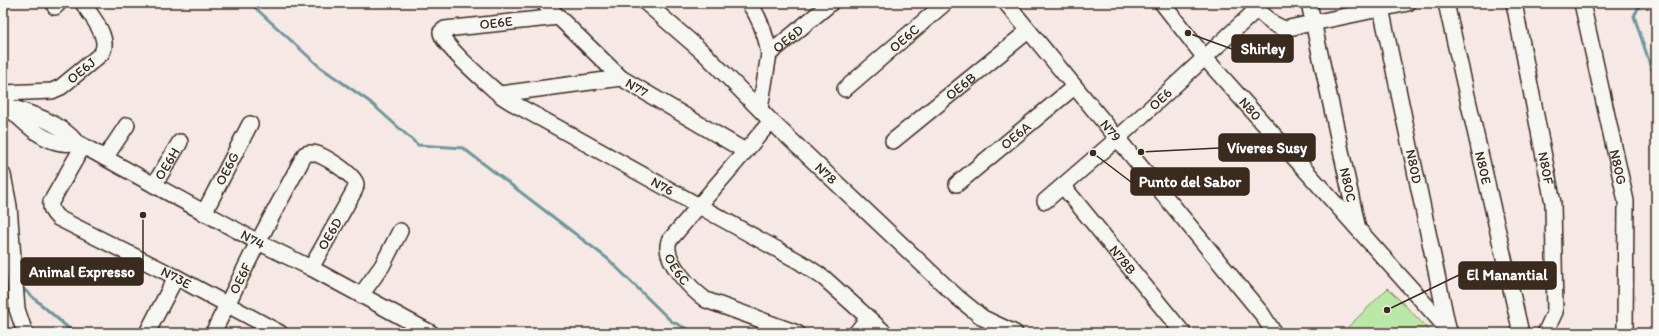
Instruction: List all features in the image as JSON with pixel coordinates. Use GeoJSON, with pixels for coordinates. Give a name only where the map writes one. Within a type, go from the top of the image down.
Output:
{"type":"FeatureCollection","features":[{"type":"Feature","properties":{"kind":"street","name":"OE6J"},"geometry":{"type":"LineString","coordinates":[[4,100],[62,87],[101,54],[105,49],[104,39],[82,3]]}},
{"type":"Feature","properties":{"kind":"street","name":"N77"},"geometry":{"type":"LineString","coordinates":[[544,3],[621,78],[745,151]]}},
{"type":"Feature","properties":{"kind":"street","name":"N78"},"geometry":{"type":"LineString","coordinates":[[646,3],[705,54],[770,121],[957,297],[983,318],[1015,333]]}},
{"type":"Feature","properties":{"kind":"street"},"geometry":{"type":"LineString","coordinates":[[749,3],[761,22],[769,54]]}},
{"type":"Feature","properties":{"kind":"street","name":"OE6D"},"geometry":{"type":"LineString","coordinates":[[760,109],[769,54],[831,3]]}},
{"type":"Feature","properties":{"kind":"street","name":"OE6C"},"geometry":{"type":"LineString","coordinates":[[845,89],[945,3]]}},
{"type":"Feature","properties":{"kind":"street","name":"N79"},"geometry":{"type":"LineString","coordinates":[[1006,3],[1262,314],[1274,333]]}},
{"type":"Feature","properties":{"kind":"street","name":"N80"},"geometry":{"type":"LineString","coordinates":[[1162,3],[1205,58],[1358,230]]}},
{"type":"Feature","properties":{"kind":"street","name":"N80C"},"geometry":{"type":"LineString","coordinates":[[1309,3],[1358,230]]}},
{"type":"Feature","properties":{"kind":"street"},"geometry":{"type":"LineString","coordinates":[[1254,6],[1279,28],[1289,29],[1381,6],[1408,3]]}},
{"type":"Feature","properties":{"kind":"street","name":"N80E"},"geometry":{"type":"LineString","coordinates":[[1446,3],[1520,333]]}},
{"type":"Feature","properties":{"kind":"street","name":"N80F"},"geometry":{"type":"LineString","coordinates":[[1514,3],[1553,203],[1555,312],[1545,333]]}},
{"type":"Feature","properties":{"kind":"street","name":"N80G"},"geometry":{"type":"LineString","coordinates":[[1582,3],[1626,201],[1625,328],[1623,333]]}},
{"type":"Feature","properties":{"kind":"street","name":"OE6"},"geometry":{"type":"LineString","coordinates":[[1045,201],[1118,138],[1205,58],[1254,6]]}},
{"type":"Feature","properties":{"kind":"street","name":"N80D"},"geometry":{"type":"LineString","coordinates":[[1381,6],[1450,331]]}},
{"type":"Feature","properties":{"kind":"street","name":"OE6E"},"geometry":{"type":"LineString","coordinates":[[442,38],[441,32],[445,29],[559,17]]}},
{"type":"Feature","properties":{"kind":"street","name":"OE6B"},"geometry":{"type":"LineString","coordinates":[[893,141],[1028,31]]}},
{"type":"Feature","properties":{"kind":"street","name":"N76"},"geometry":{"type":"LineString","coordinates":[[442,38],[467,65],[500,94],[542,119],[813,270],[885,333]]}},
{"type":"Feature","properties":{"kind":"street"},"geometry":{"type":"LineString","coordinates":[[500,94],[621,78]]}},
{"type":"Feature","properties":{"kind":"street","name":"OE6A"},"geometry":{"type":"LineString","coordinates":[[957,184],[1074,87]]}},
{"type":"Feature","properties":{"kind":"street"},"geometry":{"type":"LineString","coordinates":[[4,100],[23,122],[48,139],[64,145],[79,144]]}},
{"type":"Feature","properties":{"kind":"street","name":"OE6C"},"geometry":{"type":"LineString","coordinates":[[770,121],[669,241],[667,245],[667,252],[694,291],[706,300],[797,333]]}},
{"type":"Feature","properties":{"kind":"street","name":"OE6G"},"geometry":{"type":"LineString","coordinates":[[204,213],[250,124]]}},
{"type":"Feature","properties":{"kind":"street"},"geometry":{"type":"LineString","coordinates":[[105,158],[127,125]]}},
{"type":"Feature","properties":{"kind":"street","name":"OE6H"},"geometry":{"type":"LineString","coordinates":[[154,185],[180,142]]}},
{"type":"Feature","properties":{"kind":"street","name":"N74"},"geometry":{"type":"LineString","coordinates":[[79,144],[258,242],[431,333]]}},
{"type":"Feature","properties":{"kind":"street","name":"N73E"},"geometry":{"type":"LineString","coordinates":[[79,144],[51,202],[51,210],[58,218],[176,277],[280,333]]}},
{"type":"Feature","properties":{"kind":"street","name":"OE6D"},"geometry":{"type":"LineString","coordinates":[[302,160],[305,154],[313,153],[320,155],[342,169],[354,180],[356,185],[353,193],[310,268]]}},
{"type":"Feature","properties":{"kind":"street","name":"OE6F"},"geometry":{"type":"LineString","coordinates":[[212,333],[302,160]]}},
{"type":"Feature","properties":{"kind":"street"},"geometry":{"type":"LineString","coordinates":[[3,175],[11,224],[16,298],[19,316],[25,333]]}},
{"type":"Feature","properties":{"kind":"street","name":"N78B"},"geometry":{"type":"LineString","coordinates":[[1063,186],[1183,333]]}},
{"type":"Feature","properties":{"kind":"street"},"geometry":{"type":"LineString","coordinates":[[1358,230],[1450,331]]}},
{"type":"Feature","properties":{"kind":"street"},"geometry":{"type":"LineString","coordinates":[[361,295],[382,266],[400,231]]}},
{"type":"Feature","properties":{"kind":"street"},"geometry":{"type":"LineString","coordinates":[[147,333],[176,277]]}},
{"type":"Feature","properties":{"kind":"street"},"geometry":{"type":"LineString","coordinates":[[856,333],[868,318]]}},
{"type":"Feature","properties":{"kind":"green space"},"geometry":{"type":"Polygon","coordinates":[[[1388,288],[1432,333],[1342,333],[1343,332],[1388,288]]]}},
{"type":"Feature","properties":{"kind":"waterway"},"geometry":{"type":"LineString","coordinates":[[250,3],[320,67],[370,102],[418,145],[463,148],[608,259],[671,321],[696,333]]}},
{"type":"Feature","properties":{"kind":"waterway"},"geometry":{"type":"LineString","coordinates":[[1641,3],[1634,16],[1656,79]]}},
{"type":"Feature","properties":{"kind":"waterway"},"geometry":{"type":"LineString","coordinates":[[3,271],[9,276]]}},
{"type":"Feature","properties":{"kind":"waterway"},"geometry":{"type":"LineString","coordinates":[[21,287],[74,333]]}},
{"type":"Feature","properties":{"kind":"place","name":"Shirley"},"geometry":{"type":"Point","coordinates":[1188,33]}},
{"type":"Feature","properties":{"kind":"place","name":"Víveres Susy"},"geometry":{"type":"Point","coordinates":[1141,152]}},
{"type":"Feature","properties":{"kind":"place","name":"Punto del Sabor"},"geometry":{"type":"Point","coordinates":[1093,153]}},
{"type":"Feature","properties":{"kind":"place","name":"Animal Expresso"},"geometry":{"type":"Point","coordinates":[143,215]}},
{"type":"Feature","properties":{"kind":"place","name":"El Manantial"},"geometry":{"type":"Point","coordinates":[1387,310]}}]}
